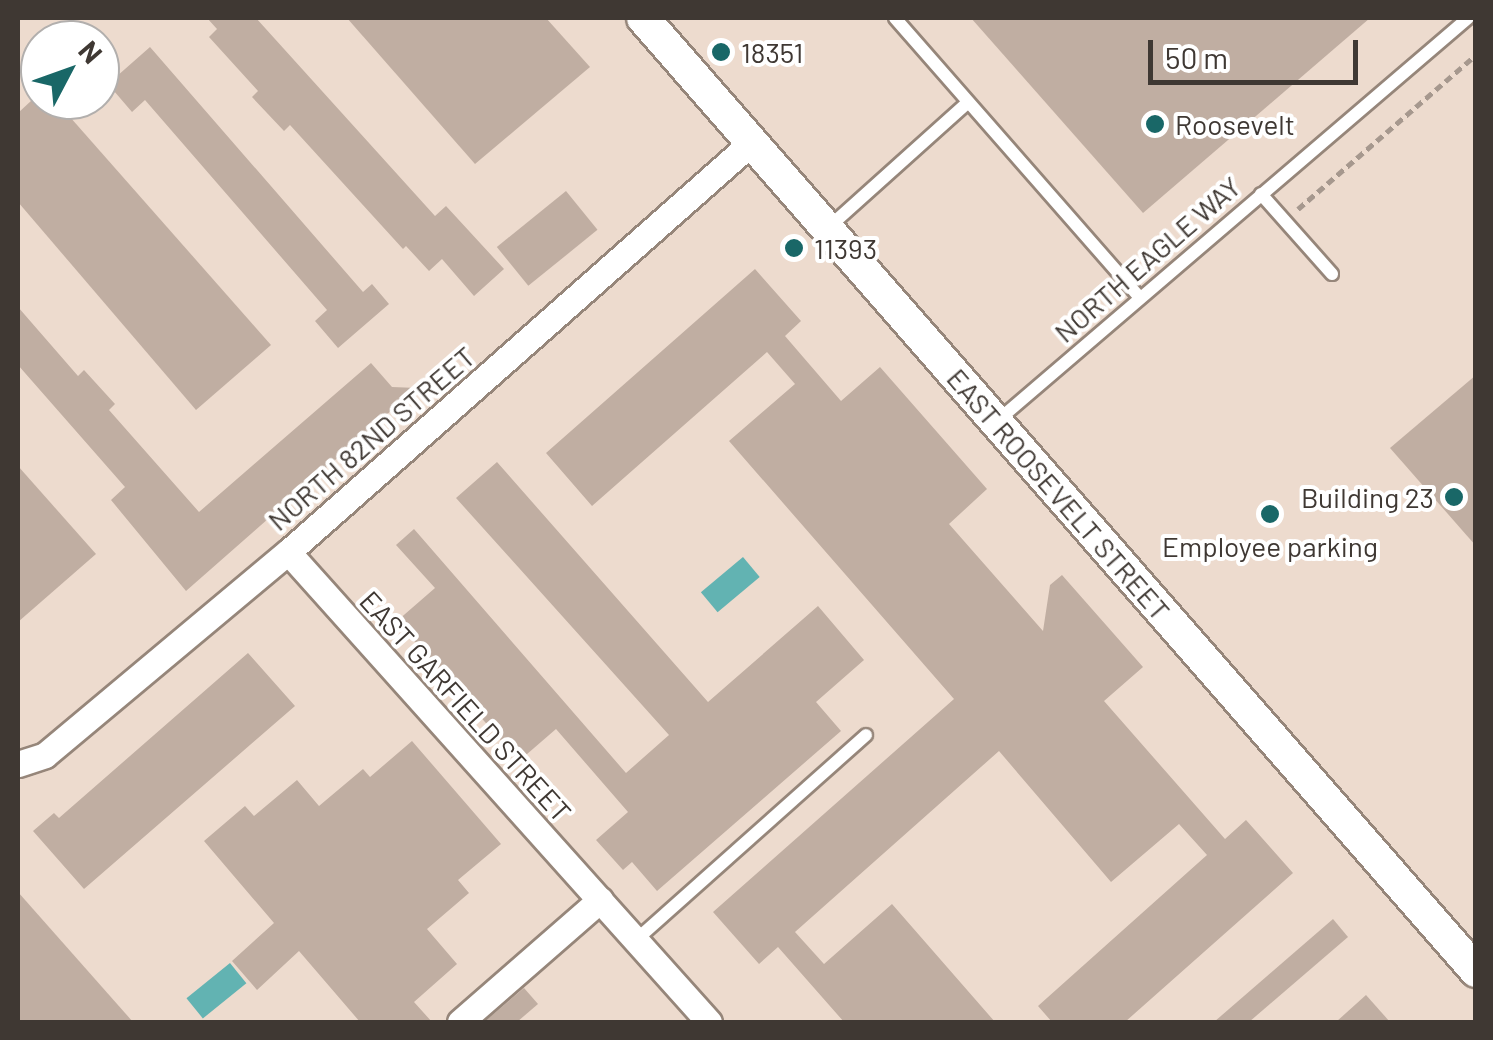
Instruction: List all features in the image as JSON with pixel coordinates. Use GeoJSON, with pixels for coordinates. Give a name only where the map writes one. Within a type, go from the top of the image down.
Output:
{"type":"FeatureCollection","features":[{"type":"Feature","properties":{"kind":"street","name":"EAST ROOSEVELT STREET"},"geometry":{"type":"LineString","coordinates":[[643,18],[1476,972]]}},
{"type":"Feature","properties":{"kind":"street","name":"NORTH 82ND STREET"},"geometry":{"type":"LineString","coordinates":[[18,765],[44,755],[288,552],[752,142]]}},
{"type":"Feature","properties":{"kind":"street","name":"EAST GARFIELD STREET"},"geometry":{"type":"LineString","coordinates":[[288,552],[709,1022]]}},
{"type":"Feature","properties":{"kind":"street"},"geometry":{"type":"LineString","coordinates":[[460,1022],[600,900]]}},
{"type":"Feature","properties":{"kind":"lane"},"geometry":{"type":"LineString","coordinates":[[894,18],[1140,298]]}},
{"type":"Feature","properties":{"kind":"lane","name":"NORTH EAGLE WAY"},"geometry":{"type":"LineString","coordinates":[[996,422],[1468,18]]}},
{"type":"Feature","properties":{"kind":"lane"},"geometry":{"type":"LineString","coordinates":[[827,228],[968,103]]}},
{"type":"Feature","properties":{"kind":"lane"},"geometry":{"type":"LineString","coordinates":[[1261,194],[1332,274]]}},
{"type":"Feature","properties":{"kind":"lane"},"geometry":{"type":"LineString","coordinates":[[636,940],[866,735]]}},
{"type":"Feature","properties":{"kind":"path"},"geometry":{"type":"LineString","coordinates":[[1284,221],[1476,54]]}},
{"type":"Feature","properties":{"kind":"water"},"geometry":{"type":"Polygon","coordinates":[[[743,557],[760,577],[718,612],[701,592],[743,557]]]}},
{"type":"Feature","properties":{"kind":"water"},"geometry":{"type":"Polygon","coordinates":[[[230,963],[246,983],[203,1018],[186,998],[230,963]]]}},
{"type":"Feature","properties":{"kind":"building"},"geometry":{"type":"Polygon","coordinates":[[[207,18],[256,18],[435,216],[446,206],[504,269],[474,296],[442,259],[429,271],[406,246],[403,249],[290,125],[284,131],[252,97],[258,91],[209,37],[217,29],[207,18]]]}},
{"type":"Feature","properties":{"kind":"building"},"geometry":{"type":"Polygon","coordinates":[[[347,18],[546,18],[590,67],[475,164],[347,18]]]}},
{"type":"Feature","properties":{"kind":"building","name":"Roosevelt"},"geometry":{"type":"Polygon","coordinates":[[[971,18],[1370,18],[1143,213],[971,18]]]}},
{"type":"Feature","properties":{"kind":"building"},"geometry":{"type":"Polygon","coordinates":[[[150,47],[363,292],[372,284],[389,304],[338,348],[315,321],[327,310],[145,100],[132,112],[120,98],[120,73],[150,47]]]}},
{"type":"Feature","properties":{"kind":"building"},"geometry":{"type":"Polygon","coordinates":[[[18,113],[20,120],[73,120],[271,345],[196,410],[18,202],[18,113]]]}},
{"type":"Feature","properties":{"kind":"building"},"geometry":{"type":"Polygon","coordinates":[[[566,191],[597,230],[528,286],[497,247],[566,191]]]}},
{"type":"Feature","properties":{"kind":"building"},"geometry":{"type":"Polygon","coordinates":[[[755,269],[801,321],[785,336],[841,401],[880,367],[987,489],[949,524],[1043,631],[1050,585],[1062,575],[1143,667],[1104,701],[1225,839],[1246,820],[1293,873],[1125,1022],[1052,1022],[1038,1006],[1207,855],[1179,824],[1111,882],[999,751],[795,932],[824,964],[892,904],[995,1022],[844,1022],[778,947],[759,964],[713,912],[954,699],[729,441],[795,384],[767,352],[592,506],[546,453],[755,269]]]}},
{"type":"Feature","properties":{"kind":"building"},"geometry":{"type":"Polygon","coordinates":[[[18,307],[78,376],[84,370],[115,404],[109,410],[199,512],[371,363],[392,387],[417,388],[186,591],[111,500],[125,487],[18,365],[18,307]]]}},
{"type":"Feature","properties":{"kind":"building","name":"Building 23"},"geometry":{"type":"Polygon","coordinates":[[[1476,375],[1476,546],[1390,448],[1476,375]]]}},
{"type":"Feature","properties":{"kind":"building"},"geometry":{"type":"Polygon","coordinates":[[[497,462],[708,702],[818,606],[864,660],[816,702],[841,731],[657,891],[632,862],[623,870],[596,840],[628,812],[556,729],[519,761],[397,621],[435,588],[396,545],[414,529],[626,773],[669,735],[456,498],[497,462]]]}},
{"type":"Feature","properties":{"kind":"building"},"geometry":{"type":"Polygon","coordinates":[[[18,466],[96,554],[18,622],[18,466]]]}},
{"type":"Feature","properties":{"kind":"building"},"geometry":{"type":"Polygon","coordinates":[[[248,653],[295,706],[84,889],[33,831],[54,813],[59,818],[248,653]]]}},
{"type":"Feature","properties":{"kind":"building"},"geometry":{"type":"Polygon","coordinates":[[[412,741],[501,844],[458,880],[469,893],[427,929],[457,964],[414,1002],[432,1022],[360,1022],[299,951],[257,990],[232,961],[274,923],[204,841],[245,806],[254,816],[297,780],[319,806],[363,769],[370,777],[412,741]]]}},
{"type":"Feature","properties":{"kind":"building"},"geometry":{"type":"Polygon","coordinates":[[[18,892],[133,1022],[18,1022],[18,892]]]}},
{"type":"Feature","properties":{"kind":"building"},"geometry":{"type":"Polygon","coordinates":[[[1333,919],[1348,937],[1249,1022],[1214,1022],[1333,919]]]}},
{"type":"Feature","properties":{"kind":"building"},"geometry":{"type":"Polygon","coordinates":[[[524,988],[538,1004],[517,1022],[484,1022],[524,988]]]}},
{"type":"Feature","properties":{"kind":"building"},"geometry":{"type":"Polygon","coordinates":[[[1366,995],[1390,1022],[1336,1022],[1366,995]]]}},
{"type":"Feature","properties":{"kind":"place","name":"18351"},"geometry":{"type":"Point","coordinates":[721,52]}},
{"type":"Feature","properties":{"kind":"place","name":"Roosevelt"},"geometry":{"type":"Point","coordinates":[1155,124]}},
{"type":"Feature","properties":{"kind":"place","name":"11393"},"geometry":{"type":"Point","coordinates":[794,248]}},
{"type":"Feature","properties":{"kind":"place","name":"Building 23"},"geometry":{"type":"Point","coordinates":[1454,497]}},
{"type":"Feature","properties":{"kind":"place","name":"Employee parking"},"geometry":{"type":"Point","coordinates":[1270,514]}}]}
